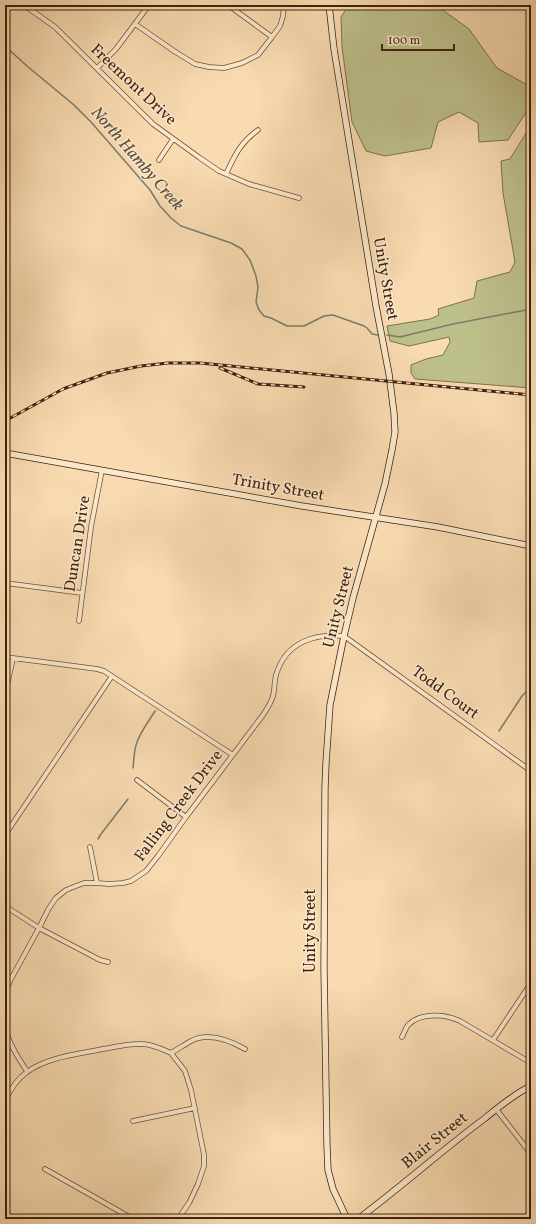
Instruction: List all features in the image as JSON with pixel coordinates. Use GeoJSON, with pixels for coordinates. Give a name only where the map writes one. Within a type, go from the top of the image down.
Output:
{"type":"FeatureCollection","features":[{"type":"Feature","properties":{"kind":"street","name":"Freemont Drive"},"geometry":{"type":"LineString","coordinates":[[24,5],[56,27],[153,124],[200,158],[226,174],[249,184],[299,198]]}},
{"type":"Feature","properties":{"kind":"street"},"geometry":{"type":"LineString","coordinates":[[97,68],[116,49],[149,5]]}},
{"type":"Feature","properties":{"kind":"street"},"geometry":{"type":"LineString","coordinates":[[228,5],[272,37]]}},
{"type":"Feature","properties":{"kind":"street"},"geometry":{"type":"LineString","coordinates":[[136,24],[195,64],[209,68],[224,68],[242,63],[258,55],[280,26],[284,5]]}},
{"type":"Feature","properties":{"kind":"street"},"geometry":{"type":"LineString","coordinates":[[329,8],[333,5]]}},
{"type":"Feature","properties":{"kind":"street","name":"Unity Street"},"geometry":{"type":"LineString","coordinates":[[329,8],[336,62],[376,306],[389,374],[395,432],[377,518],[353,598],[344,636],[330,705],[326,763],[324,970],[328,1170],[333,1189],[347,1219]]}},
{"type":"Feature","properties":{"kind":"street"},"geometry":{"type":"LineString","coordinates":[[226,174],[235,155],[246,138],[258,130]]}},
{"type":"Feature","properties":{"kind":"street"},"geometry":{"type":"LineString","coordinates":[[159,160],[173,139]]}},
{"type":"Feature","properties":{"kind":"street","name":"Trinity Street"},"geometry":{"type":"LineString","coordinates":[[5,453],[377,518],[438,527],[531,546]]}},
{"type":"Feature","properties":{"kind":"street","name":"Duncan Drive"},"geometry":{"type":"LineString","coordinates":[[79,621],[91,527],[102,470]]}},
{"type":"Feature","properties":{"kind":"street"},"geometry":{"type":"LineString","coordinates":[[5,583],[82,593]]}},
{"type":"Feature","properties":{"kind":"street","name":"Falling Creek Drive"},"geometry":{"type":"LineString","coordinates":[[5,993],[49,908],[56,898],[66,890],[84,883],[123,883],[131,881],[146,871],[268,706],[273,696],[276,673],[288,652],[297,644],[319,636],[344,636]]}},
{"type":"Feature","properties":{"kind":"street","name":"Todd Court"},"geometry":{"type":"LineString","coordinates":[[344,636],[531,771]]}},
{"type":"Feature","properties":{"kind":"street"},"geometry":{"type":"LineString","coordinates":[[5,657],[97,669],[112,676],[233,755]]}},
{"type":"Feature","properties":{"kind":"street"},"geometry":{"type":"LineString","coordinates":[[5,688],[13,658]]}},
{"type":"Feature","properties":{"kind":"street"},"geometry":{"type":"LineString","coordinates":[[5,835],[112,676]]}},
{"type":"Feature","properties":{"kind":"street"},"geometry":{"type":"LineString","coordinates":[[137,780],[186,817]]}},
{"type":"Feature","properties":{"kind":"street"},"geometry":{"type":"LineString","coordinates":[[90,847],[97,883]]}},
{"type":"Feature","properties":{"kind":"street"},"geometry":{"type":"LineString","coordinates":[[5,906],[39,928],[100,960],[108,962]]}},
{"type":"Feature","properties":{"kind":"street"},"geometry":{"type":"LineString","coordinates":[[493,1040],[531,982]]}},
{"type":"Feature","properties":{"kind":"street"},"geometry":{"type":"LineString","coordinates":[[402,1037],[408,1026],[416,1020],[429,1016],[444,1016],[460,1021],[531,1063]]}},
{"type":"Feature","properties":{"kind":"street"},"geometry":{"type":"LineString","coordinates":[[5,1028],[12,1047],[27,1071]]}},
{"type":"Feature","properties":{"kind":"street"},"geometry":{"type":"LineString","coordinates":[[172,1053],[192,1040],[205,1037],[218,1038],[233,1042],[245,1049]]}},
{"type":"Feature","properties":{"kind":"street"},"geometry":{"type":"LineString","coordinates":[[5,1101],[20,1078],[27,1071],[43,1062],[132,1044],[144,1044],[172,1053],[185,1072],[191,1090],[204,1155],[204,1166],[198,1184],[178,1219]]}},
{"type":"Feature","properties":{"kind":"street","name":"Blair Street"},"geometry":{"type":"LineString","coordinates":[[358,1219],[462,1135],[511,1098],[531,1086]]}},
{"type":"Feature","properties":{"kind":"street"},"geometry":{"type":"LineString","coordinates":[[133,1121],[195,1108]]}},
{"type":"Feature","properties":{"kind":"street"},"geometry":{"type":"LineString","coordinates":[[496,1109],[531,1154]]}},
{"type":"Feature","properties":{"kind":"street"},"geometry":{"type":"LineString","coordinates":[[46,1169],[133,1219]]}},
{"type":"Feature","properties":{"kind":"green space"},"geometry":{"type":"Polygon","coordinates":[[[349,5],[436,5],[469,29],[497,68],[531,87],[531,110],[525,114],[508,140],[479,142],[478,123],[459,112],[438,122],[431,148],[385,156],[366,151],[352,122],[342,47],[341,17],[349,5]]]}},
{"type":"Feature","properties":{"kind":"green space"},"geometry":{"type":"Polygon","coordinates":[[[531,125],[531,388],[415,379],[411,373],[411,365],[426,359],[443,355],[450,342],[449,337],[409,346],[390,341],[387,326],[430,319],[439,315],[438,309],[474,298],[477,281],[510,272],[515,262],[503,193],[501,161],[510,159],[531,125]]]}},
{"type":"Feature","properties":{"kind":"waterway","name":"North Hamby Creek"},"geometry":{"type":"LineString","coordinates":[[5,46],[74,105],[91,122],[150,190],[160,206],[171,218],[181,226],[231,243],[242,249],[250,260],[256,276],[258,287],[256,302],[259,310],[264,316],[287,326],[304,326],[324,316],[333,315],[364,326],[372,334],[378,335]]}},
{"type":"Feature","properties":{"kind":"waterway","name":"North Hamby Creek"},"geometry":{"type":"LineString","coordinates":[[387,335],[400,337],[453,324],[531,309]]}},
{"type":"Feature","properties":{"kind":"waterway"},"geometry":{"type":"LineString","coordinates":[[499,731],[522,696],[531,687]]}},
{"type":"Feature","properties":{"kind":"waterway"},"geometry":{"type":"LineString","coordinates":[[133,768],[137,742],[155,711]]}},
{"type":"Feature","properties":{"kind":"waterway"},"geometry":{"type":"LineString","coordinates":[[98,839],[128,799]]}},
{"type":"Feature","properties":{"kind":"railway"},"geometry":{"type":"LineString","coordinates":[[5,421],[63,389],[107,373],[141,366],[168,363],[200,363],[531,395]]}},
{"type":"Feature","properties":{"kind":"railway"},"geometry":{"type":"LineString","coordinates":[[220,368],[258,384],[304,387]]}}]}
